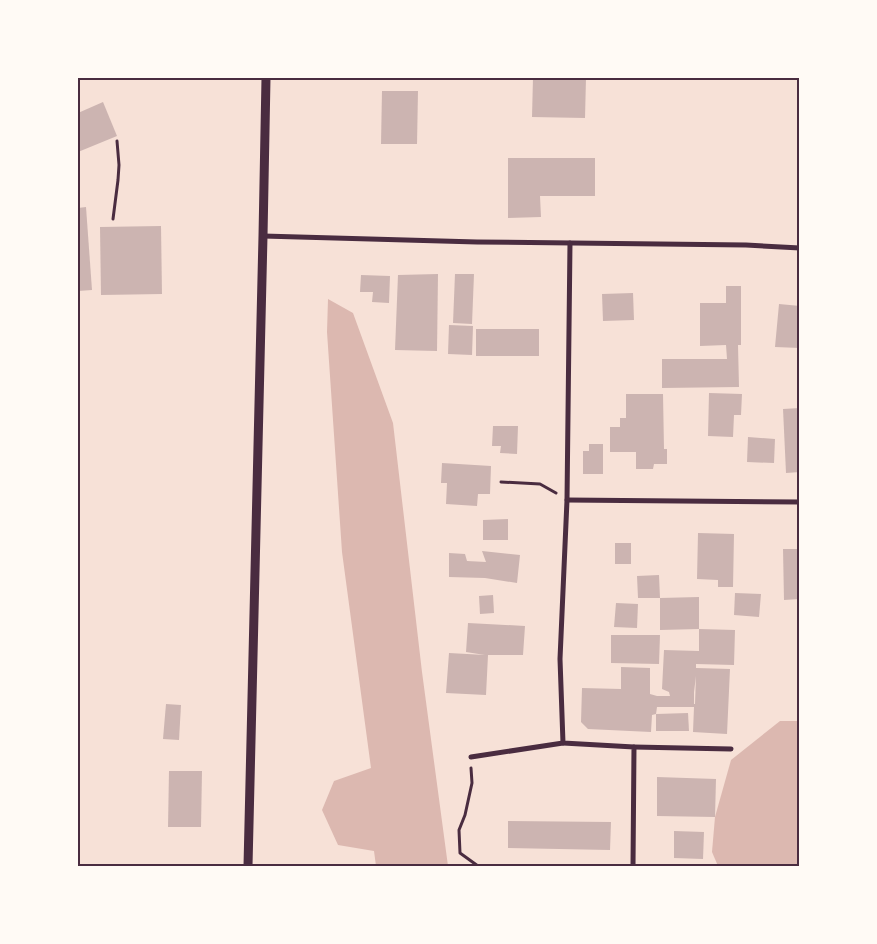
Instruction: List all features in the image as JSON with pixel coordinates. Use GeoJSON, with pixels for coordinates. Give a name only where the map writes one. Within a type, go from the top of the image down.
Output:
{"type":"FeatureCollection","features":[{"type":"Feature","properties":{"kind":"street"},"geometry":{"type":"LineString","coordinates":[[248,866],[264,236],[266,78]]}},
{"type":"Feature","properties":{"kind":"street"},"geometry":{"type":"LineString","coordinates":[[264,236],[477,242],[746,245],[800,248]]}},
{"type":"Feature","properties":{"kind":"street"},"geometry":{"type":"LineString","coordinates":[[563,742],[560,659],[568,500],[570,243]]}},
{"type":"Feature","properties":{"kind":"street"},"geometry":{"type":"LineString","coordinates":[[568,500],[800,502]]}},
{"type":"Feature","properties":{"kind":"street"},"geometry":{"type":"LineString","coordinates":[[470,757],[563,742],[634,747],[731,749]]}},
{"type":"Feature","properties":{"kind":"street"},"geometry":{"type":"LineString","coordinates":[[633,866],[634,747]]}},
{"type":"Feature","properties":{"kind":"path"},"geometry":{"type":"LineString","coordinates":[[113,220],[119,165],[117,141]]}},
{"type":"Feature","properties":{"kind":"path"},"geometry":{"type":"LineString","coordinates":[[502,482],[540,484],[568,500]]}},
{"type":"Feature","properties":{"kind":"path"},"geometry":{"type":"LineString","coordinates":[[470,757],[472,782],[465,815],[459,830],[460,853],[478,866]]}},
{"type":"Feature","properties":{"kind":"shaded area"},"geometry":{"type":"Polygon","coordinates":[[[328,299],[353,313],[393,423],[422,672],[448,866],[376,866],[374,851],[338,845],[322,810],[334,781],[371,768],[342,552],[327,332],[328,299]]]}},
{"type":"Feature","properties":{"kind":"shaded area"},"geometry":{"type":"Polygon","coordinates":[[[780,721],[799,721],[799,866],[718,866],[712,852],[715,817],[731,760],[780,721]]]}},
{"type":"Feature","properties":{"kind":"building"},"geometry":{"type":"Polygon","coordinates":[[[392,78],[413,78],[413,80],[392,80],[392,78]]]}},
{"type":"Feature","properties":{"kind":"building"},"geometry":{"type":"Polygon","coordinates":[[[533,78],[586,78],[585,118],[532,117],[533,78]]]}},
{"type":"Feature","properties":{"kind":"building"},"geometry":{"type":"Polygon","coordinates":[[[382,91],[418,91],[417,144],[381,144],[382,91]]]}},
{"type":"Feature","properties":{"kind":"building"},"geometry":{"type":"Polygon","coordinates":[[[103,102],[117,136],[78,152],[78,113],[103,102]]]}},
{"type":"Feature","properties":{"kind":"building"},"geometry":{"type":"Polygon","coordinates":[[[508,158],[595,158],[595,196],[540,196],[541,217],[508,218],[508,158]]]}},
{"type":"Feature","properties":{"kind":"building"},"geometry":{"type":"Polygon","coordinates":[[[86,207],[92,290],[78,291],[78,208],[86,207]]]}},
{"type":"Feature","properties":{"kind":"building"},"geometry":{"type":"Polygon","coordinates":[[[161,226],[162,294],[101,295],[100,227],[161,226]]]}},
{"type":"Feature","properties":{"kind":"building"},"geometry":{"type":"Polygon","coordinates":[[[438,274],[437,351],[395,350],[398,275],[438,274]]]}},
{"type":"Feature","properties":{"kind":"building"},"geometry":{"type":"Polygon","coordinates":[[[455,274],[474,274],[472,324],[453,323],[455,274]]]}},
{"type":"Feature","properties":{"kind":"building"},"geometry":{"type":"Polygon","coordinates":[[[361,275],[390,276],[389,303],[372,302],[373,292],[360,292],[361,275]]]}},
{"type":"Feature","properties":{"kind":"building"},"geometry":{"type":"Polygon","coordinates":[[[726,286],[741,286],[741,345],[738,345],[739,387],[662,388],[662,359],[727,359],[726,345],[700,346],[700,303],[726,303],[726,286]]]}},
{"type":"Feature","properties":{"kind":"building"},"geometry":{"type":"Polygon","coordinates":[[[633,293],[634,320],[603,321],[602,294],[633,293]]]}},
{"type":"Feature","properties":{"kind":"building"},"geometry":{"type":"Polygon","coordinates":[[[779,304],[800,306],[800,348],[775,347],[779,304]]]}},
{"type":"Feature","properties":{"kind":"building"},"geometry":{"type":"Polygon","coordinates":[[[449,325],[473,326],[472,355],[448,354],[449,325]]]}},
{"type":"Feature","properties":{"kind":"building"},"geometry":{"type":"Polygon","coordinates":[[[476,329],[539,329],[539,356],[476,356],[476,329]]]}},
{"type":"Feature","properties":{"kind":"building"},"geometry":{"type":"Polygon","coordinates":[[[709,393],[742,394],[741,415],[734,415],[733,437],[708,436],[709,393]]]}},
{"type":"Feature","properties":{"kind":"building"},"geometry":{"type":"Polygon","coordinates":[[[626,394],[663,394],[664,449],[667,449],[667,464],[654,464],[653,469],[636,469],[636,452],[610,452],[610,427],[620,427],[620,418],[626,418],[626,394]]]}},
{"type":"Feature","properties":{"kind":"building"},"geometry":{"type":"Polygon","coordinates":[[[800,408],[800,472],[786,473],[783,409],[800,408]]]}},
{"type":"Feature","properties":{"kind":"building"},"geometry":{"type":"Polygon","coordinates":[[[493,426],[518,426],[517,454],[500,453],[501,446],[492,446],[493,426]]]}},
{"type":"Feature","properties":{"kind":"building"},"geometry":{"type":"Polygon","coordinates":[[[748,437],[775,439],[774,463],[747,462],[748,437]]]}},
{"type":"Feature","properties":{"kind":"building"},"geometry":{"type":"Polygon","coordinates":[[[589,444],[603,444],[603,474],[583,474],[583,451],[589,451],[589,444]]]}},
{"type":"Feature","properties":{"kind":"building"},"geometry":{"type":"Polygon","coordinates":[[[442,463],[491,466],[490,494],[478,494],[477,506],[446,504],[447,483],[441,483],[442,463]]]}},
{"type":"Feature","properties":{"kind":"building"},"geometry":{"type":"Polygon","coordinates":[[[508,519],[508,540],[483,540],[483,520],[508,519]]]}},
{"type":"Feature","properties":{"kind":"building"},"geometry":{"type":"Polygon","coordinates":[[[698,533],[734,534],[733,587],[718,587],[718,580],[697,579],[698,533]]]}},
{"type":"Feature","properties":{"kind":"building"},"geometry":{"type":"Polygon","coordinates":[[[615,543],[631,543],[631,564],[615,564],[615,543]]]}},
{"type":"Feature","properties":{"kind":"building"},"geometry":{"type":"Polygon","coordinates":[[[783,549],[800,549],[800,599],[784,600],[783,549]]]}},
{"type":"Feature","properties":{"kind":"building"},"geometry":{"type":"Polygon","coordinates":[[[482,551],[520,555],[517,583],[485,578],[449,577],[449,553],[465,554],[467,561],[486,562],[482,551]]]}},
{"type":"Feature","properties":{"kind":"building"},"geometry":{"type":"Polygon","coordinates":[[[659,575],[660,598],[638,598],[637,576],[659,575]]]}},
{"type":"Feature","properties":{"kind":"building"},"geometry":{"type":"Polygon","coordinates":[[[735,593],[761,594],[759,617],[734,615],[735,593]]]}},
{"type":"Feature","properties":{"kind":"building"},"geometry":{"type":"Polygon","coordinates":[[[493,595],[494,613],[480,614],[479,596],[493,595]]]}},
{"type":"Feature","properties":{"kind":"building"},"geometry":{"type":"Polygon","coordinates":[[[699,597],[699,629],[660,630],[660,598],[699,597]]]}},
{"type":"Feature","properties":{"kind":"building"},"geometry":{"type":"Polygon","coordinates":[[[616,603],[638,604],[637,628],[614,627],[616,603]]]}},
{"type":"Feature","properties":{"kind":"building"},"geometry":{"type":"Polygon","coordinates":[[[468,623],[525,626],[523,655],[488,655],[486,695],[446,693],[449,653],[485,655],[466,652],[468,623]]]}},
{"type":"Feature","properties":{"kind":"building"},"geometry":{"type":"Polygon","coordinates":[[[699,629],[735,630],[734,665],[696,664],[696,668],[730,669],[727,734],[693,732],[694,707],[657,707],[656,714],[652,715],[651,732],[588,729],[581,722],[582,688],[621,689],[621,667],[650,668],[650,694],[670,696],[669,692],[662,689],[664,650],[699,651],[699,629]],[[696,676],[694,692],[695,704],[696,676]]]}},
{"type":"Feature","properties":{"kind":"building"},"geometry":{"type":"Polygon","coordinates":[[[611,635],[660,635],[659,664],[611,663],[611,635]]]}},
{"type":"Feature","properties":{"kind":"building"},"geometry":{"type":"Polygon","coordinates":[[[166,704],[181,705],[179,740],[163,739],[166,704]]]}},
{"type":"Feature","properties":{"kind":"building"},"geometry":{"type":"Polygon","coordinates":[[[688,713],[689,731],[656,731],[656,714],[688,713]]]}},
{"type":"Feature","properties":{"kind":"building"},"geometry":{"type":"Polygon","coordinates":[[[169,771],[202,771],[201,827],[168,827],[169,771]]]}},
{"type":"Feature","properties":{"kind":"building"},"geometry":{"type":"Polygon","coordinates":[[[657,777],[716,779],[715,817],[657,816],[657,777]]]}},
{"type":"Feature","properties":{"kind":"building"},"geometry":{"type":"Polygon","coordinates":[[[508,821],[611,822],[610,850],[508,848],[508,821]]]}},
{"type":"Feature","properties":{"kind":"building"},"geometry":{"type":"Polygon","coordinates":[[[674,831],[704,832],[703,859],[674,858],[674,831]]]}}]}
